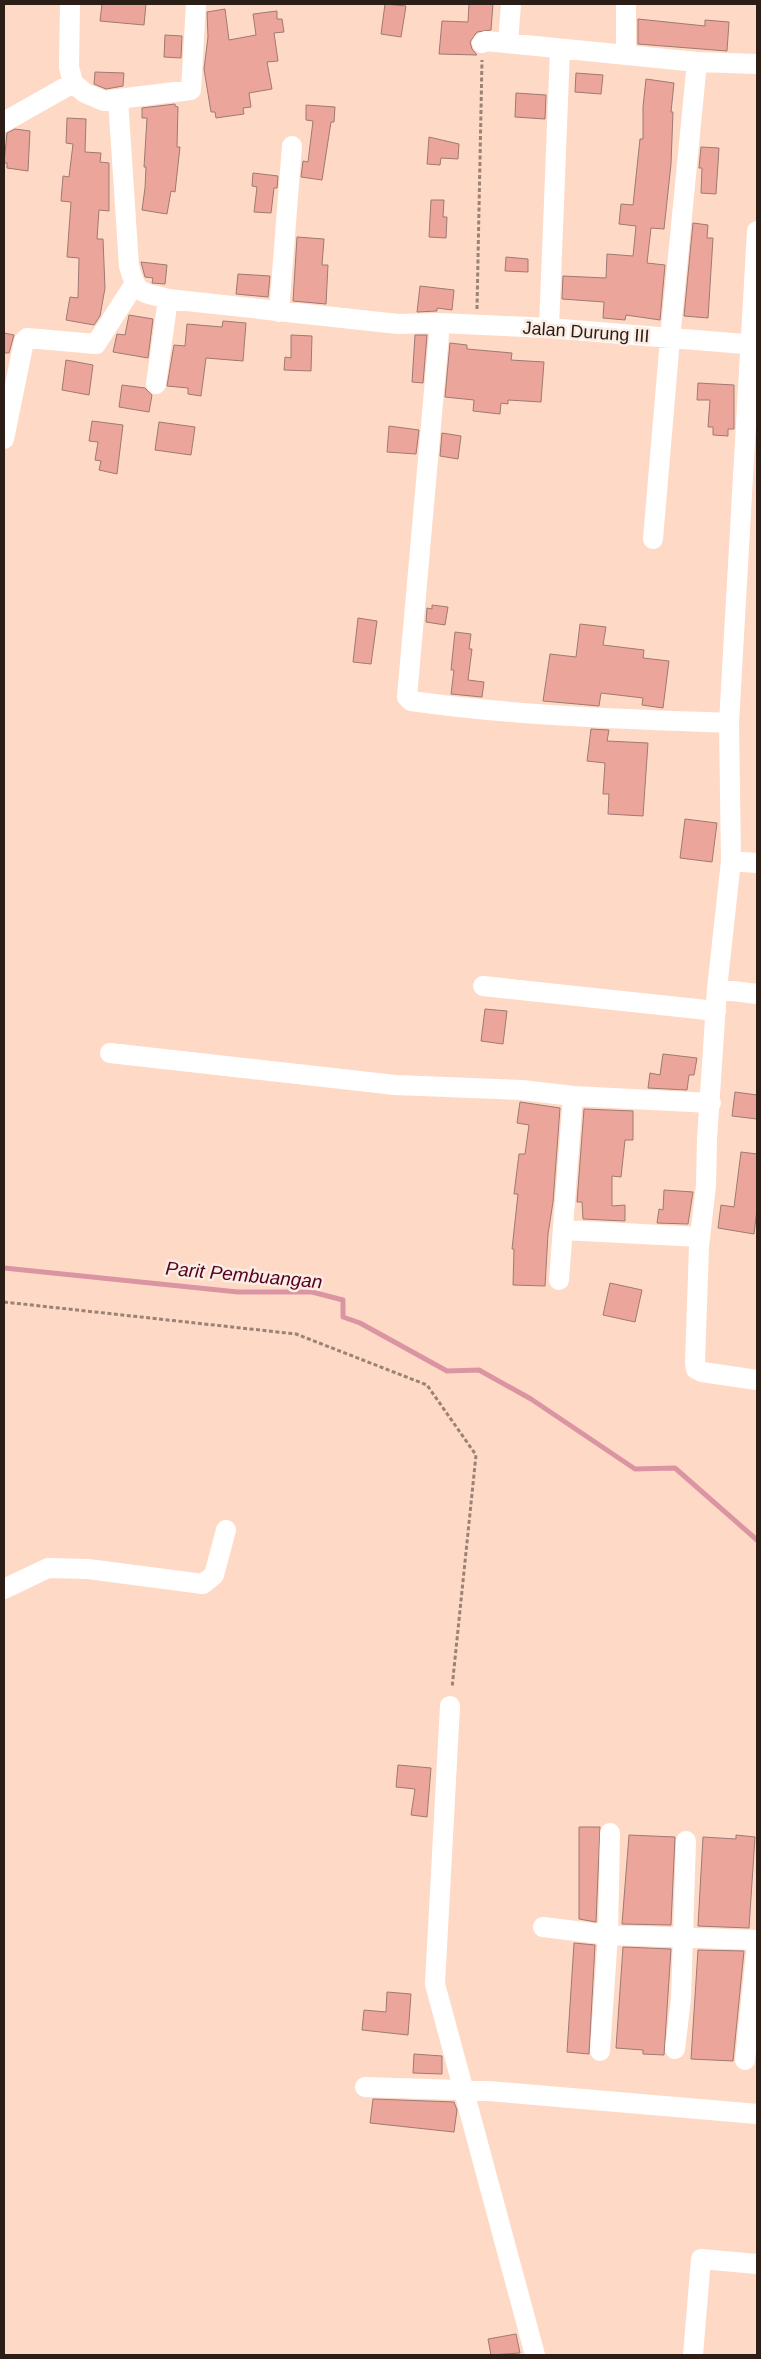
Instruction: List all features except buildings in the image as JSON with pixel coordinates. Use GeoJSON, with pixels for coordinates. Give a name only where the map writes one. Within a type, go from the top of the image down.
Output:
{"type":"FeatureCollection","features":[{"type":"Feature","properties":{"kind":"street"},"geometry":{"type":"LineString","coordinates":[[70,4],[69,67],[73,83],[104,102],[191,90],[196,4]]}},
{"type":"Feature","properties":{"kind":"street"},"geometry":{"type":"LineString","coordinates":[[508,43],[510,4]]}},
{"type":"Feature","properties":{"kind":"street"},"geometry":{"type":"LineString","coordinates":[[626,4],[626,55]]}},
{"type":"Feature","properties":{"kind":"street"},"geometry":{"type":"LineString","coordinates":[[482,43],[486,41],[560,50],[697,62],[757,64]]}},
{"type":"Feature","properties":{"kind":"street"},"geometry":{"type":"LineString","coordinates":[[549,328],[560,50]]}},
{"type":"Feature","properties":{"kind":"street"},"geometry":{"type":"LineString","coordinates":[[654,540],[670,339],[697,62]]}},
{"type":"Feature","properties":{"kind":"street"},"geometry":{"type":"LineString","coordinates":[[4,122],[73,83]]}},
{"type":"Feature","properties":{"kind":"street"},"geometry":{"type":"LineString","coordinates":[[4,438],[24,341],[30,337],[96,344],[134,286],[129,266],[118,100]]}},
{"type":"Feature","properties":{"kind":"street"},"geometry":{"type":"LineString","coordinates":[[279,312],[292,146]]}},
{"type":"Feature","properties":{"kind":"street"},"geometry":{"type":"LineString","coordinates":[[757,232],[754,345],[729,723],[731,861],[717,989],[707,1139],[706,1185],[700,1237],[695,1363],[696,1369],[702,1372],[757,1380]]}},
{"type":"Feature","properties":{"kind":"street","name":"Jalan Durung III"},"geometry":{"type":"LineString","coordinates":[[134,286],[142,292],[168,299],[407,325],[440,323],[549,328],[754,345]]}},
{"type":"Feature","properties":{"kind":"street"},"geometry":{"type":"LineString","coordinates":[[156,384],[168,299]]}},
{"type":"Feature","properties":{"kind":"street"},"geometry":{"type":"LineString","coordinates":[[440,323],[407,697],[411,701],[466,709],[582,718],[729,723]]}},
{"type":"Feature","properties":{"kind":"street"},"geometry":{"type":"LineString","coordinates":[[731,861],[757,863]]}},
{"type":"Feature","properties":{"kind":"street"},"geometry":{"type":"LineString","coordinates":[[483,986],[716,1011]]}},
{"type":"Feature","properties":{"kind":"street"},"geometry":{"type":"LineString","coordinates":[[717,989],[757,994]]}},
{"type":"Feature","properties":{"kind":"street"},"geometry":{"type":"LineString","coordinates":[[110,1053],[395,1085],[522,1090],[573,1096],[710,1103]]}},
{"type":"Feature","properties":{"kind":"street"},"geometry":{"type":"LineString","coordinates":[[559,1280],[573,1096]]}},
{"type":"Feature","properties":{"kind":"street"},"geometry":{"type":"LineString","coordinates":[[563,1230],[700,1237]]}},
{"type":"Feature","properties":{"kind":"street"},"geometry":{"type":"LineString","coordinates":[[4,1589],[48,1568],[88,1569],[203,1584],[214,1575],[226,1530]]}},
{"type":"Feature","properties":{"kind":"street"},"geometry":{"type":"LineString","coordinates":[[450,1706],[435,1984],[478,2091],[535,2355]]}},
{"type":"Feature","properties":{"kind":"street"},"geometry":{"type":"LineString","coordinates":[[600,2051],[608,1934],[610,1833]]}},
{"type":"Feature","properties":{"kind":"street"},"geometry":{"type":"LineString","coordinates":[[675,2049],[681,1999],[686,1841]]}},
{"type":"Feature","properties":{"kind":"street"},"geometry":{"type":"LineString","coordinates":[[543,1927],[608,1934],[757,1940]]}},
{"type":"Feature","properties":{"kind":"street"},"geometry":{"type":"LineString","coordinates":[[745,2060],[757,1944]]}},
{"type":"Feature","properties":{"kind":"street"},"geometry":{"type":"LineString","coordinates":[[365,2087],[478,2091],[757,2114]]}},
{"type":"Feature","properties":{"kind":"street"},"geometry":{"type":"LineString","coordinates":[[693,2355],[701,2259],[757,2264]]}},
{"type":"Feature","properties":{"kind":"path"},"geometry":{"type":"LineString","coordinates":[[477,324],[482,43]]}},
{"type":"Feature","properties":{"kind":"path"},"geometry":{"type":"LineString","coordinates":[[4,1302],[296,1334],[427,1385],[476,1456],[450,1706]]}},
{"type":"Feature","properties":{"kind":"waterway","name":"Parit Pembuangan"},"geometry":{"type":"LineString","coordinates":[[4,1268],[238,1292],[312,1292],[343,1300],[343,1317],[360,1323],[447,1371],[479,1370],[531,1399],[635,1469],[675,1468],[757,1540]]}}]}
